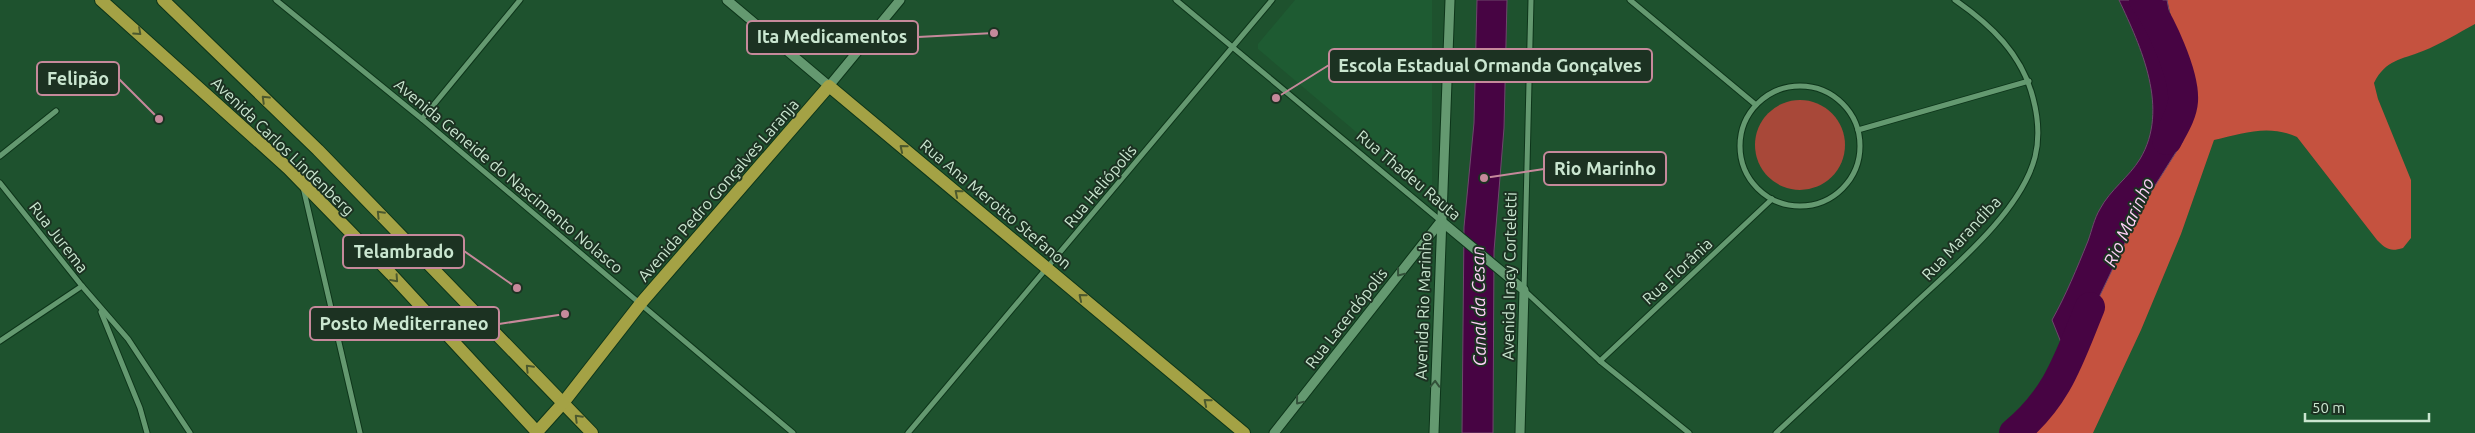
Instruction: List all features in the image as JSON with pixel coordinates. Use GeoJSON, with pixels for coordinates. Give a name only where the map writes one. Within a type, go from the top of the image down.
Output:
{"type":"FeatureCollection","features":[{"type":"Feature","properties":{"kind":"main road","name":"Avenida Carlos Lindenberg"},"geometry":{"type":"LineString","coordinates":[[101,0],[301,182],[391,274],[537,432]]}},
{"type":"Feature","properties":{"kind":"main road","name":"Avenida Carlos Lindenberg"},"geometry":{"type":"LineString","coordinates":[[163,0],[318,150],[592,433]]}},
{"type":"Feature","properties":{"kind":"main road","name":"Avenida Pedro Gonçalves Laranja"},"geometry":{"type":"LineString","coordinates":[[537,432],[563,404],[642,303],[830,86]]}},
{"type":"Feature","properties":{"kind":"main road","name":"Rua Ana Merotto Stefanon"},"geometry":{"type":"LineString","coordinates":[[830,86],[1244,433]]}},
{"type":"Feature","properties":{"kind":"street","name":"Avenida Geneide do Nascimento Nolasco"},"geometry":{"type":"LineString","coordinates":[[276,0],[642,303],[793,433]]}},
{"type":"Feature","properties":{"kind":"street"},"geometry":{"type":"LineString","coordinates":[[422,119],[520,0]]}},
{"type":"Feature","properties":{"kind":"street","name":"Rua Ana Merotto Stefanon"},"geometry":{"type":"LineString","coordinates":[[727,0],[830,86]]}},
{"type":"Feature","properties":{"kind":"street","name":"Avenida Pedro Gonçalves Laranja"},"geometry":{"type":"LineString","coordinates":[[830,86],[900,0]]}},
{"type":"Feature","properties":{"kind":"street","name":"Rua Thadeu Rauta"},"geometry":{"type":"LineString","coordinates":[[1176,0],[1524,290],[1600,361],[1689,433]]}},
{"type":"Feature","properties":{"kind":"street","name":"Rua Heliópolis"},"geometry":{"type":"LineString","coordinates":[[908,433],[1272,0]]}},
{"type":"Feature","properties":{"kind":"street","name":"Avenida Rio Marinho"},"geometry":{"type":"LineString","coordinates":[[1434,433],[1450,0]]}},
{"type":"Feature","properties":{"kind":"street","name":"Avenida Iracy Corteletti"},"geometry":{"type":"LineString","coordinates":[[1520,433],[1531,0]]}},
{"type":"Feature","properties":{"kind":"street"},"geometry":{"type":"LineString","coordinates":[[1630,0],[1756,105]]}},
{"type":"Feature","properties":{"kind":"street","name":"Rua Marandiba"},"geometry":{"type":"LineString","coordinates":[[1776,433],[1965,256],[2006,211],[2026,180],[2035,158],[2038,135],[2037,114],[2029,81],[2016,57],[2002,38],[1974,13],[1955,0]]}},
{"type":"Feature","properties":{"kind":"street"},"geometry":{"type":"LineString","coordinates":[[1858,130],[2029,81]]}},
{"type":"Feature","properties":{"kind":"street"},"geometry":{"type":"LineString","coordinates":[[1806,86],[1824,90],[1839,100],[1851,114],[1858,130],[1860,148],[1857,165],[1850,180],[1838,193],[1806,206],[1788,205],[1772,199],[1759,190],[1749,178],[1742,164],[1741,132],[1747,118],[1756,105],[1771,94],[1788,87],[1806,86]]}},
{"type":"Feature","properties":{"kind":"street"},"geometry":{"type":"LineString","coordinates":[[0,156],[56,111]]}},
{"type":"Feature","properties":{"kind":"street"},"geometry":{"type":"LineString","coordinates":[[301,182],[360,433]]}},
{"type":"Feature","properties":{"kind":"street","name":"Rua Jurema"},"geometry":{"type":"LineString","coordinates":[[0,183],[99,307],[128,338],[190,433]]}},
{"type":"Feature","properties":{"kind":"street","name":"Rua Florânia"},"geometry":{"type":"LineString","coordinates":[[1600,361],[1772,199]]}},
{"type":"Feature","properties":{"kind":"street","name":"Rua Lacerdópolis"},"geometry":{"type":"LineString","coordinates":[[1274,433],[1441,221]]}},
{"type":"Feature","properties":{"kind":"street"},"geometry":{"type":"LineString","coordinates":[[0,341],[82,286]]}},
{"type":"Feature","properties":{"kind":"street","name":"Rua Jurema"},"geometry":{"type":"LineString","coordinates":[[99,307],[140,408],[147,433]]}},
{"type":"Feature","properties":{"kind":"shaded area"},"geometry":{"type":"Polygon","coordinates":[[[1295,0],[1432,0],[1432,187],[1430,191],[1426,191],[1258,49],[1258,44],[1295,0]]]}},
{"type":"Feature","properties":{"kind":"shaded area"},"geometry":{"type":"Polygon","coordinates":[[[2167,0],[2475,0],[2475,24],[2436,45],[2395,61],[2384,69],[2374,83],[2378,99],[2411,180],[2411,238],[2403,248],[2388,249],[2377,240],[2297,137],[2287,133],[2266,130],[2214,140],[2181,234],[2141,330],[2093,433],[2033,433],[2038,411],[2092,312],[2144,203],[2183,141],[2177,41],[2167,0]]]}},
{"type":"Feature","properties":{"kind":"shaded area"},"geometry":{"type":"Polygon","coordinates":[[[2475,24],[2475,433],[2093,433],[2141,330],[2181,234],[2214,140],[2259,129],[2285,132],[2297,137],[2377,240],[2378,99],[2374,83],[2380,71],[2395,60],[2423,51],[2475,24]]]}},
{"type":"Feature","properties":{"kind":"shaded area"},"geometry":{"type":"Polygon","coordinates":[[[1800,100],[1817,104],[1832,113],[1841,128],[1845,145],[1841,162],[1832,177],[1817,186],[1800,190],[1783,186],[1768,177],[1759,162],[1755,145],[1759,128],[1768,113],[1783,104],[1800,100]]]}},
{"type":"Feature","properties":{"kind":"water","name":"Canal da Cesan"},"geometry":{"type":"Polygon","coordinates":[[[1477,0],[1507,0],[1504,128],[1494,251],[1493,433],[1462,433],[1464,227],[1474,123],[1477,0]]]}},
{"type":"Feature","properties":{"kind":"water"},"geometry":{"type":"Polygon","coordinates":[[[2119,0],[2167,0],[2182,79],[2183,141],[2144,203],[2075,344],[2062,345],[2052,320],[2088,241],[2098,213],[2104,202],[2131,172],[2149,140],[2152,120],[2152,99],[2149,78],[2136,38],[2119,0]]]}},
{"type":"Feature","properties":{"kind":"waterway","name":"Rio Marinho"},"geometry":{"type":"LineString","coordinates":[[2144,0],[2164,34],[2176,63],[2183,90],[2181,111],[2167,140]]}},
{"type":"Feature","properties":{"kind":"waterway","name":"Rio Marinho"},"geometry":{"type":"LineString","coordinates":[[2014,433],[2029,419],[2052,391],[2061,376],[2090,307]]}},
{"type":"Feature","properties":{"kind":"place","name":"Ita Medicamentos"},"geometry":{"type":"Point","coordinates":[994,33]}},
{"type":"Feature","properties":{"kind":"place","name":"Escola Estadual Ormanda Gonçalves"},"geometry":{"type":"Point","coordinates":[1276,98]}},
{"type":"Feature","properties":{"kind":"place","name":"Felipão"},"geometry":{"type":"Point","coordinates":[159,119]}},
{"type":"Feature","properties":{"kind":"place","name":"Rio Marinho"},"geometry":{"type":"Point","coordinates":[1484,178]}},
{"type":"Feature","properties":{"kind":"place","name":"Telambrado"},"geometry":{"type":"Point","coordinates":[517,288]}},
{"type":"Feature","properties":{"kind":"place","name":"Posto Mediterraneo"},"geometry":{"type":"Point","coordinates":[565,314]}}]}
